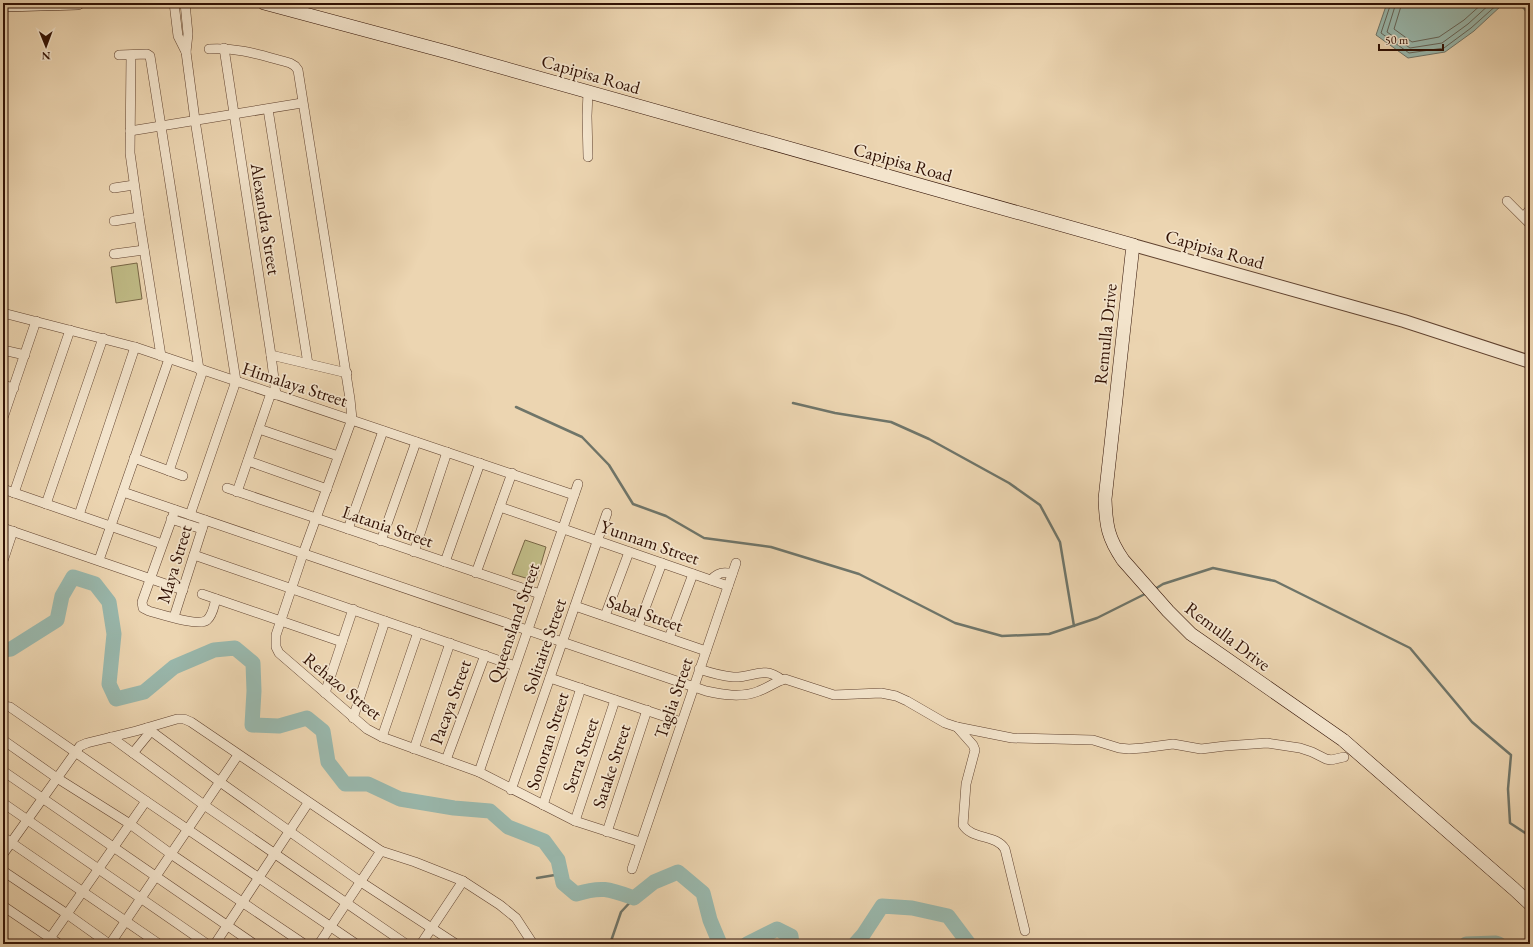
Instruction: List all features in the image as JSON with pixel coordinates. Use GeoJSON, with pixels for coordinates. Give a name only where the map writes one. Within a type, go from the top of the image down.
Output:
{"type":"FeatureCollection","features":[{"type":"Feature","properties":{"kind":"main road"},"geometry":{"type":"LineString","coordinates":[[3,5],[78,3]]}},
{"type":"Feature","properties":{"kind":"main road","name":"Capipisa Road"},"geometry":{"type":"LineString","coordinates":[[264,3],[1133,245]]}},
{"type":"Feature","properties":{"kind":"main road","name":"Remulla Drive"},"geometry":{"type":"LineString","coordinates":[[1133,245],[1105,500],[1108,532],[1123,560],[1157,600],[1191,634],[1343,740],[1530,904]]}},
{"type":"Feature","properties":{"kind":"street"},"geometry":{"type":"LineString","coordinates":[[174,3],[178,36],[186,52]]}},
{"type":"Feature","properties":{"kind":"street"},"geometry":{"type":"LineString","coordinates":[[185,3],[188,34],[186,52],[195,120],[236,381],[190,515]]}},
{"type":"Feature","properties":{"kind":"street"},"geometry":{"type":"LineString","coordinates":[[209,49],[224,48],[240,50],[290,63],[298,70],[302,104],[347,373],[352,419]]}},
{"type":"Feature","properties":{"kind":"street","name":"Alexandra Street"},"geometry":{"type":"LineString","coordinates":[[224,48],[271,355],[274,394],[259,429],[237,492]]}},
{"type":"Feature","properties":{"kind":"street"},"geometry":{"type":"LineString","coordinates":[[120,55],[147,54],[150,56],[201,369],[169,471]]}},
{"type":"Feature","properties":{"kind":"street"},"geometry":{"type":"LineString","coordinates":[[99,560],[123,492],[165,358],[144,250],[130,154],[131,55]]}},
{"type":"Feature","properties":{"kind":"street"},"geometry":{"type":"LineString","coordinates":[[588,92],[588,157]]}},
{"type":"Feature","properties":{"kind":"street"},"geometry":{"type":"LineString","coordinates":[[130,131],[302,104]]}},
{"type":"Feature","properties":{"kind":"street"},"geometry":{"type":"LineString","coordinates":[[268,109],[308,364]]}},
{"type":"Feature","properties":{"kind":"street"},"geometry":{"type":"LineString","coordinates":[[114,188],[134,185]]}},
{"type":"Feature","properties":{"kind":"street"},"geometry":{"type":"LineString","coordinates":[[1507,201],[1527,221]]}},
{"type":"Feature","properties":{"kind":"street"},"geometry":{"type":"LineString","coordinates":[[1527,221],[1530,209]]}},
{"type":"Feature","properties":{"kind":"street"},"geometry":{"type":"LineString","coordinates":[[114,221],[139,217]]}},
{"type":"Feature","properties":{"kind":"street","name":"Capipisa Road"},"geometry":{"type":"LineString","coordinates":[[1133,245],[1404,322],[1530,362]]}},
{"type":"Feature","properties":{"kind":"street"},"geometry":{"type":"LineString","coordinates":[[114,254],[144,250]]}},
{"type":"Feature","properties":{"kind":"street","name":"Himalaya Street"},"geometry":{"type":"LineString","coordinates":[[3,313],[135,347],[574,495]]}},
{"type":"Feature","properties":{"kind":"street"},"geometry":{"type":"LineString","coordinates":[[3,418],[36,321]]}},
{"type":"Feature","properties":{"kind":"street"},"geometry":{"type":"LineString","coordinates":[[14,493],[70,330]]}},
{"type":"Feature","properties":{"kind":"street"},"geometry":{"type":"LineString","coordinates":[[46,504],[103,338]]}},
{"type":"Feature","properties":{"kind":"street"},"geometry":{"type":"LineString","coordinates":[[79,515],[135,347]]}},
{"type":"Feature","properties":{"kind":"street"},"geometry":{"type":"LineString","coordinates":[[3,350],[25,355]]}},
{"type":"Feature","properties":{"kind":"street"},"geometry":{"type":"LineString","coordinates":[[271,355],[347,373]]}},
{"type":"Feature","properties":{"kind":"street"},"geometry":{"type":"LineString","coordinates":[[3,385],[14,388]]}},
{"type":"Feature","properties":{"kind":"street","name":"Rehazo Street"},"geometry":{"type":"LineString","coordinates":[[352,419],[280,621],[276,641],[276,647],[279,653],[353,718],[367,729],[382,737],[479,772],[511,790],[574,821],[640,842]]}},
{"type":"Feature","properties":{"kind":"street"},"geometry":{"type":"LineString","coordinates":[[259,429],[338,456]]}},
{"type":"Feature","properties":{"kind":"street"},"geometry":{"type":"LineString","coordinates":[[348,529],[383,431]]}},
{"type":"Feature","properties":{"kind":"street"},"geometry":{"type":"LineString","coordinates":[[381,541],[416,442]]}},
{"type":"Feature","properties":{"kind":"street"},"geometry":{"type":"LineString","coordinates":[[414,552],[447,452]]}},
{"type":"Feature","properties":{"kind":"street"},"geometry":{"type":"LineString","coordinates":[[134,458],[183,476]]}},
{"type":"Feature","properties":{"kind":"street"},"geometry":{"type":"LineString","coordinates":[[248,461],[327,489]]}},
{"type":"Feature","properties":{"kind":"street"},"geometry":{"type":"LineString","coordinates":[[445,562],[480,463]]}},
{"type":"Feature","properties":{"kind":"street"},"geometry":{"type":"LineString","coordinates":[[476,573],[512,474]]}},
{"type":"Feature","properties":{"kind":"street","name":"Queensland Street"},"geometry":{"type":"LineString","coordinates":[[479,772],[578,484]]}},
{"type":"Feature","properties":{"kind":"street","name":"Latania Street"},"geometry":{"type":"LineString","coordinates":[[227,488],[540,594]]}},
{"type":"Feature","properties":{"kind":"street"},"geometry":{"type":"LineString","coordinates":[[3,489],[162,544]]}},
{"type":"Feature","properties":{"kind":"street"},"geometry":{"type":"LineString","coordinates":[[123,492],[190,515],[203,525]]}},
{"type":"Feature","properties":{"kind":"street","name":"Yunnam Street"},"geometry":{"type":"LineString","coordinates":[[500,507],[728,586]]}},
{"type":"Feature","properties":{"kind":"street"},"geometry":{"type":"LineString","coordinates":[[175,510],[142,602],[143,608],[194,622],[204,622],[211,615],[216,599]]}},
{"type":"Feature","properties":{"kind":"street","name":"Solitaire Street"},"geometry":{"type":"LineString","coordinates":[[511,790],[606,513]]}},
{"type":"Feature","properties":{"kind":"street"},"geometry":{"type":"LineString","coordinates":[[171,519],[203,525],[303,554],[528,629],[694,687],[721,694],[749,695],[782,680]]}},
{"type":"Feature","properties":{"kind":"street","name":"Maya Street"},"geometry":{"type":"LineString","coordinates":[[174,617],[203,525]]}},
{"type":"Feature","properties":{"kind":"street"},"geometry":{"type":"LineString","coordinates":[[3,528],[183,590]]}},
{"type":"Feature","properties":{"kind":"street"},"geometry":{"type":"LineString","coordinates":[[3,561],[13,531]]}},
{"type":"Feature","properties":{"kind":"street"},"geometry":{"type":"LineString","coordinates":[[605,616],[629,552]]}},
{"type":"Feature","properties":{"kind":"street"},"geometry":{"type":"LineString","coordinates":[[194,555],[516,666]]}},
{"type":"Feature","properties":{"kind":"street"},"geometry":{"type":"LineString","coordinates":[[638,627],[662,563]]}},
{"type":"Feature","properties":{"kind":"street","name":"Taglia Street"},"geometry":{"type":"LineString","coordinates":[[632,869],[736,563]]}},
{"type":"Feature","properties":{"kind":"street"},"geometry":{"type":"LineString","coordinates":[[711,580],[714,576],[723,572],[732,574]]}},
{"type":"Feature","properties":{"kind":"street"},"geometry":{"type":"LineString","coordinates":[[668,638],[693,574]]}},
{"type":"Feature","properties":{"kind":"street"},"geometry":{"type":"LineString","coordinates":[[202,594],[342,642]]}},
{"type":"Feature","properties":{"kind":"street","name":"Sabal Street"},"geometry":{"type":"LineString","coordinates":[[575,606],[706,651]]}},
{"type":"Feature","properties":{"kind":"street"},"geometry":{"type":"LineString","coordinates":[[325,693],[353,609]]}},
{"type":"Feature","properties":{"kind":"street"},"geometry":{"type":"LineString","coordinates":[[353,718],[385,621]]}},
{"type":"Feature","properties":{"kind":"street"},"geometry":{"type":"LineString","coordinates":[[382,737],[418,632]]}},
{"type":"Feature","properties":{"kind":"street"},"geometry":{"type":"LineString","coordinates":[[414,749],[450,643]]}},
{"type":"Feature","properties":{"kind":"street","name":"Pacaya Street"},"geometry":{"type":"LineString","coordinates":[[446,760],[485,655]]}},
{"type":"Feature","properties":{"kind":"street"},"geometry":{"type":"LineString","coordinates":[[699,669],[719,675],[733,677],[741,677],[764,672],[775,675],[782,680],[794,682],[834,695],[881,693],[896,696],[945,723],[957,727],[1012,738],[1093,740],[1119,748],[1129,749],[1173,744],[1201,749],[1267,743],[1300,748],[1331,760],[1344,756]]}},
{"type":"Feature","properties":{"kind":"street"},"geometry":{"type":"LineString","coordinates":[[550,678],[681,722]]}},
{"type":"Feature","properties":{"kind":"street","name":"Sonoran Street"},"geometry":{"type":"LineString","coordinates":[[543,805],[581,688]]}},
{"type":"Feature","properties":{"kind":"street","name":"Serra Street"},"geometry":{"type":"LineString","coordinates":[[574,821],[615,700]]}},
{"type":"Feature","properties":{"kind":"street"},"geometry":{"type":"LineString","coordinates":[[3,706],[10,707],[356,944]]}},
{"type":"Feature","properties":{"kind":"street","name":"Satake Street"},"geometry":{"type":"LineString","coordinates":[[607,832],[646,710]]}},
{"type":"Feature","properties":{"kind":"street"},"geometry":{"type":"LineString","coordinates":[[3,854],[80,746],[87,742],[149,729],[177,719],[184,719],[191,722],[308,803],[381,851],[415,862],[463,881],[500,905],[516,918],[533,944]]}},
{"type":"Feature","properties":{"kind":"street"},"geometry":{"type":"LineString","coordinates":[[957,727],[973,745],[975,750],[966,784],[963,825],[970,832],[997,841],[1003,845],[1025,931]]}},
{"type":"Feature","properties":{"kind":"street"},"geometry":{"type":"LineString","coordinates":[[133,753],[149,729]]}},
{"type":"Feature","properties":{"kind":"street"},"geometry":{"type":"LineString","coordinates":[[149,729],[220,782],[361,882],[456,944]]}},
{"type":"Feature","properties":{"kind":"street"},"geometry":{"type":"LineString","coordinates":[[111,737],[204,805],[406,944]]}},
{"type":"Feature","properties":{"kind":"street"},"geometry":{"type":"LineString","coordinates":[[3,740],[57,778],[130,824],[171,854],[304,944]]}},
{"type":"Feature","properties":{"kind":"street"},"geometry":{"type":"LineString","coordinates":[[3,871],[110,944],[238,755]]}},
{"type":"Feature","properties":{"kind":"street"},"geometry":{"type":"LineString","coordinates":[[3,771],[254,944]]}},
{"type":"Feature","properties":{"kind":"street"},"geometry":{"type":"LineString","coordinates":[[48,941],[146,801]]}},
{"type":"Feature","properties":{"kind":"street"},"geometry":{"type":"LineString","coordinates":[[3,803],[207,944]]}},
{"type":"Feature","properties":{"kind":"street"},"geometry":{"type":"LineString","coordinates":[[215,944],[308,803]]}},
{"type":"Feature","properties":{"kind":"street"},"geometry":{"type":"LineString","coordinates":[[3,837],[159,944]]}},
{"type":"Feature","properties":{"kind":"street"},"geometry":{"type":"LineString","coordinates":[[319,944],[381,851]]}},
{"type":"Feature","properties":{"kind":"street"},"geometry":{"type":"LineString","coordinates":[[421,944],[463,881]]}},
{"type":"Feature","properties":{"kind":"street"},"geometry":{"type":"LineString","coordinates":[[3,906],[48,941],[60,944]]}},
{"type":"Feature","properties":{"kind":"street"},"geometry":{"type":"LineString","coordinates":[[522,944],[528,935]]}},
{"type":"Feature","properties":{"kind":"shaded area"},"geometry":{"type":"Polygon","coordinates":[[[137,263],[142,299],[116,303],[111,267],[137,263]]]}},
{"type":"Feature","properties":{"kind":"shaded area"},"geometry":{"type":"Polygon","coordinates":[[[525,540],[546,547],[536,581],[512,574],[525,540]]]}},
{"type":"Feature","properties":{"kind":"water"},"geometry":{"type":"Polygon","coordinates":[[[1387,3],[1530,3],[1530,16],[1519,4],[1502,5],[1474,31],[1445,52],[1408,58],[1376,35],[1387,3]]]}},
{"type":"Feature","properties":{"kind":"waterway"},"geometry":{"type":"LineString","coordinates":[[793,403],[835,413],[891,422],[929,439],[1009,483],[1040,505],[1060,542],[1074,626]]}},
{"type":"Feature","properties":{"kind":"waterway"},"geometry":{"type":"LineString","coordinates":[[516,407],[582,437],[609,465],[633,504],[666,516],[704,538],[771,547],[859,574],[955,623],[1002,636],[1049,634],[1097,618],[1147,593]]}},
{"type":"Feature","properties":{"kind":"waterway"},"geometry":{"type":"LineString","coordinates":[[1155,589],[1163,584],[1213,568],[1275,581],[1410,648],[1472,722],[1511,755],[1508,789],[1510,823],[1530,836]]}},
{"type":"Feature","properties":{"kind":"waterway"},"geometry":{"type":"LineString","coordinates":[[3,650],[11,649],[57,620],[62,596],[73,577],[95,584],[109,602],[114,634],[109,684],[116,699],[144,692],[174,667],[214,650],[235,648],[253,663],[254,691],[252,725],[279,726],[307,718],[323,731],[328,762],[345,784],[368,784],[400,799],[454,808],[490,811],[508,827],[544,841],[558,860],[563,883],[576,894],[599,889],[618,892],[634,898],[654,882],[678,872],[703,893],[710,920],[720,944]]}},
{"type":"Feature","properties":{"kind":"waterway"},"geometry":{"type":"LineString","coordinates":[[537,878],[561,874]]}},
{"type":"Feature","properties":{"kind":"waterway"},"geometry":{"type":"LineString","coordinates":[[610,944],[621,912],[634,898]]}},
{"type":"Feature","properties":{"kind":"waterway"},"geometry":{"type":"LineString","coordinates":[[855,944],[863,935],[882,906],[912,908],[948,916],[969,944]]}},
{"type":"Feature","properties":{"kind":"waterway"},"geometry":{"type":"LineString","coordinates":[[747,944],[777,929],[791,936],[792,944]]}},
{"type":"Feature","properties":{"kind":"waterway"},"geometry":{"type":"LineString","coordinates":[[1466,944],[1499,944]]}}]}
